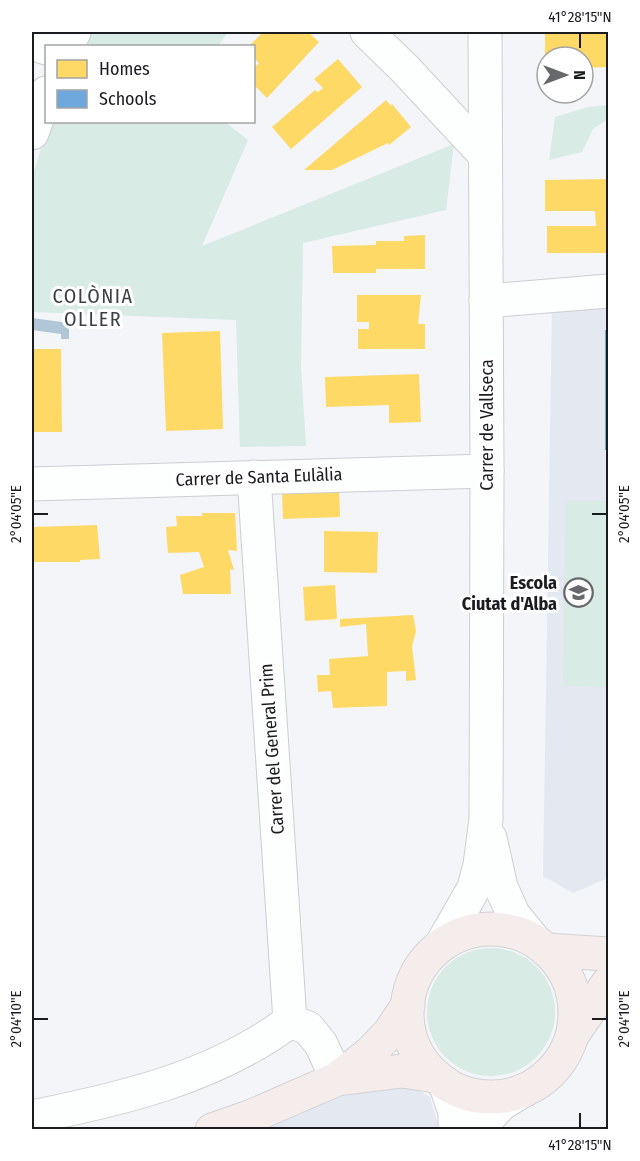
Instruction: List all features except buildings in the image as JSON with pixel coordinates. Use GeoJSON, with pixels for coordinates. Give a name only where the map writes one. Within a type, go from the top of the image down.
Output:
{"type":"FeatureCollection","features":[{"type":"Feature","properties":{"kind":"main road"},"geometry":{"type":"LineString","coordinates":[[609,954],[540,945],[503,929],[470,930],[442,944],[430,954],[412,982],[408,1005],[408,1024],[412,1042],[422,1060],[453,1088],[482,1096],[497,1097],[522,1091],[543,1078],[557,1064],[573,1034],[609,983]]}},
{"type":"Feature","properties":{"kind":"main road"},"geometry":{"type":"LineString","coordinates":[[540,945],[562,967],[569,982],[575,1016],[573,1034]]}},
{"type":"Feature","properties":{"kind":"main road"},"geometry":{"type":"LineString","coordinates":[[212,1130],[252,1116],[337,1079],[370,1053],[390,1032],[408,1005]]}},
{"type":"Feature","properties":{"kind":"main road"},"geometry":{"type":"LineString","coordinates":[[337,1079],[394,1071],[441,1079]]}},
{"type":"Feature","properties":{"kind":"street"},"geometry":{"type":"LineString","coordinates":[[367,32],[405,69],[485,155]]}},
{"type":"Feature","properties":{"kind":"street","name":"Carrer de Vallseca"},"geometry":{"type":"LineString","coordinates":[[485,32],[486,819]]}},
{"type":"Feature","properties":{"kind":"street"},"geometry":{"type":"LineString","coordinates":[[32,133],[45,96]]}},
{"type":"Feature","properties":{"kind":"street"},"geometry":{"type":"LineString","coordinates":[[486,301],[609,291]]}},
{"type":"Feature","properties":{"kind":"street","name":"Carrer de Santa Eulàlia"},"geometry":{"type":"LineString","coordinates":[[32,484],[487,471]]}},
{"type":"Feature","properties":{"kind":"street","name":"Carrer del General Prim"},"geometry":{"type":"LineString","coordinates":[[255,477],[290,1021]]}},
{"type":"Feature","properties":{"kind":"street"},"geometry":{"type":"LineString","coordinates":[[442,944],[474,888],[480,865],[486,819]]}},
{"type":"Feature","properties":{"kind":"street"},"geometry":{"type":"LineString","coordinates":[[486,819],[501,887],[513,914],[540,945]]}},
{"type":"Feature","properties":{"kind":"street"},"geometry":{"type":"LineString","coordinates":[[32,1117],[82,1107],[183,1079],[267,1038],[290,1021],[308,1028],[321,1044],[337,1079]]}},
{"type":"Feature","properties":{"kind":"street"},"geometry":{"type":"LineString","coordinates":[[441,1079],[455,1112],[455,1130]]}},
{"type":"Feature","properties":{"kind":"street"},"geometry":{"type":"LineString","coordinates":[[477,1130],[501,1104],[522,1091]]}},
{"type":"Feature","properties":{"kind":"shaded area"},"geometry":{"type":"Polygon","coordinates":[[[86,32],[228,32],[219,45],[80,45],[86,32]]]}},
{"type":"Feature","properties":{"kind":"shaded area"},"geometry":{"type":"Polygon","coordinates":[[[608,105],[608,119],[593,129],[582,152],[549,160],[555,117],[588,107],[608,105]]]}},
{"type":"Feature","properties":{"kind":"shaded area"},"geometry":{"type":"Polygon","coordinates":[[[49,123],[226,123],[248,140],[202,246],[454,144],[446,210],[303,243],[301,367],[306,446],[240,447],[236,320],[32,312],[32,178],[49,123]]]}},
{"type":"Feature","properties":{"kind":"shaded area","name":"Escola Ciutat d'Alba"},"geometry":{"type":"Polygon","coordinates":[[[608,306],[608,878],[573,893],[543,876],[552,310],[608,306]]]}},
{"type":"Feature","properties":{"kind":"shaded area"},"geometry":{"type":"Polygon","coordinates":[[[565,501],[608,501],[608,687],[563,686],[565,501]]]}},
{"type":"Feature","properties":{"kind":"shaded area"},"geometry":{"type":"Polygon","coordinates":[[[491,948],[515,953],[536,967],[550,988],[555,1012],[550,1036],[536,1057],[515,1071],[491,1076],[467,1071],[446,1057],[432,1036],[427,1012],[432,988],[446,967],[467,953],[491,948]]]}},
{"type":"Feature","properties":{"kind":"shaded area"},"geometry":{"type":"Polygon","coordinates":[[[358,1083],[415,1088],[430,1097],[439,1129],[246,1130],[358,1083]]]}},
{"type":"Feature","properties":{"kind":"water"},"geometry":{"type":"Polygon","coordinates":[[[32,318],[69,323],[69,339],[61,339],[61,334],[32,330],[32,318]]]}},
{"type":"Feature","properties":{"kind":"place","name":"Escola Ciutat d'Alba"},"geometry":{"type":"Point","coordinates":[578,593]}},
{"type":"Feature","properties":{"kind":"district","name":"COLÒNIA OLLER"},"geometry":{"type":"Point","coordinates":[93,308]}}]}
